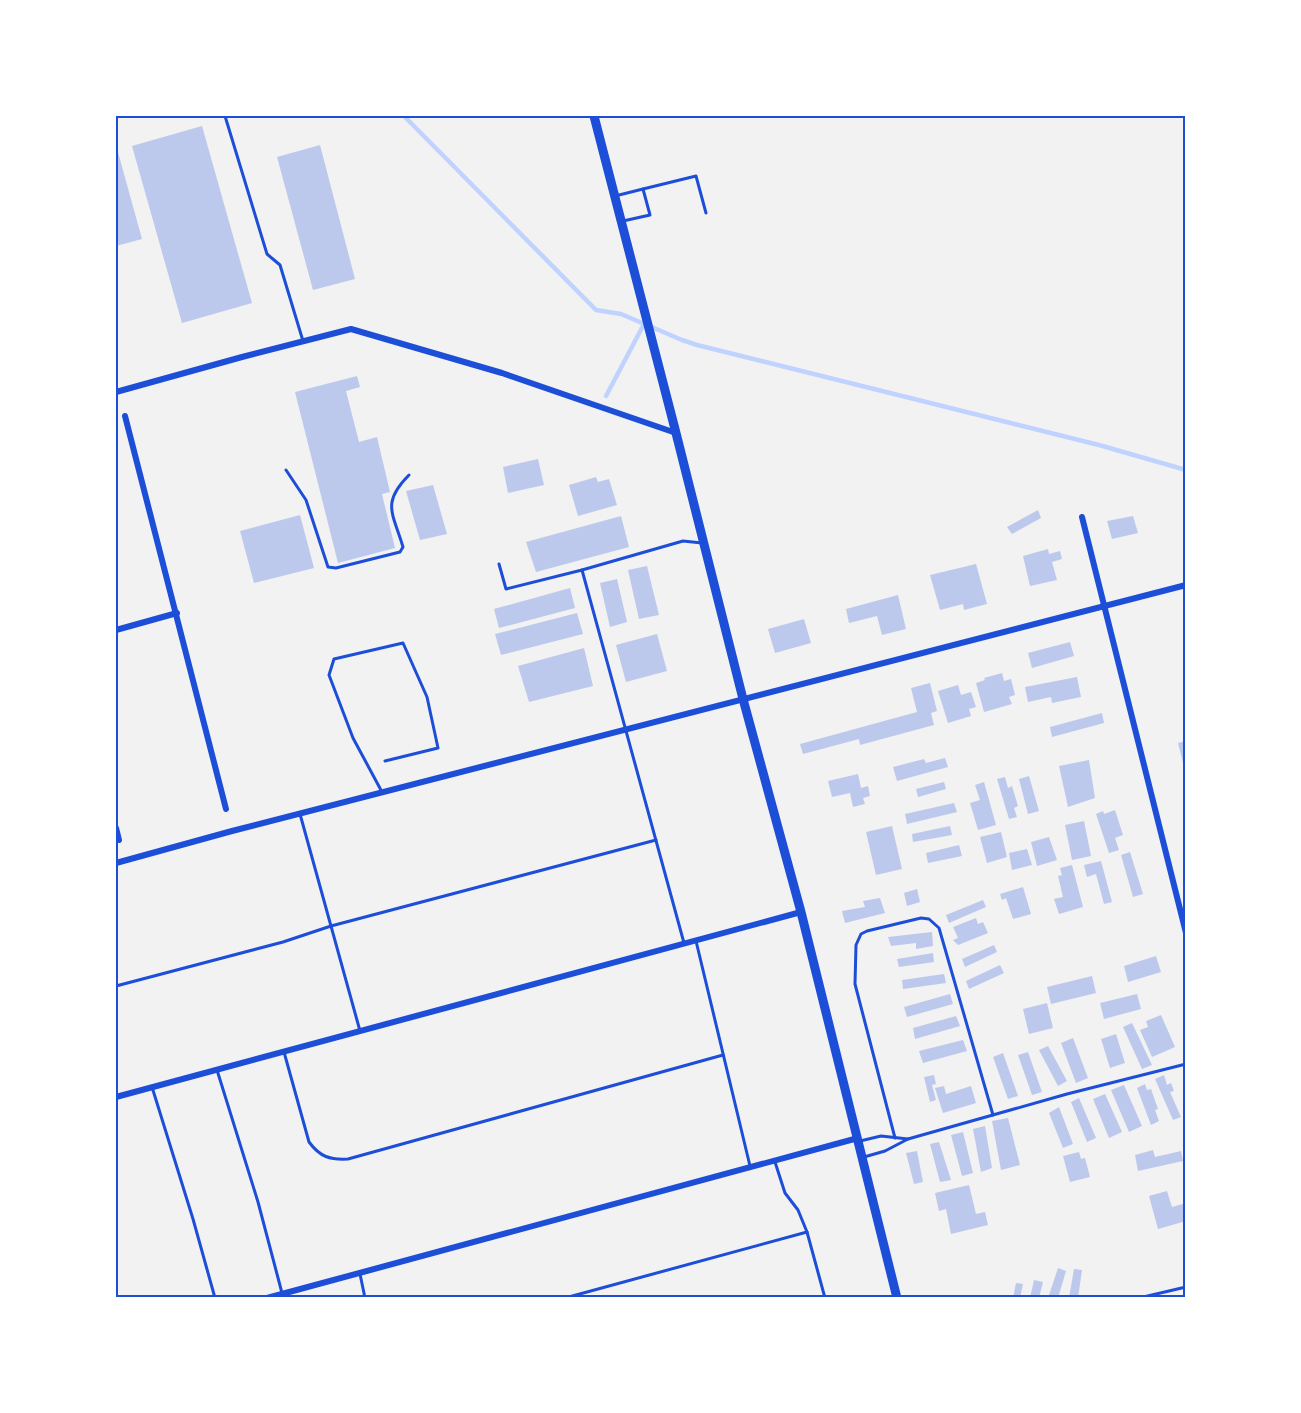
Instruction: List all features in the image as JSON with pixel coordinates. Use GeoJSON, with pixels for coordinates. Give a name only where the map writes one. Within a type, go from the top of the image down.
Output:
{"type":"FeatureCollection","features":[{"type":"Feature","properties":{"kind":"main road"},"geometry":{"type":"LineString","coordinates":[[594,116],[743,699],[801,912],[897,1298]]}},
{"type":"Feature","properties":{"kind":"street"},"geometry":{"type":"LineString","coordinates":[[116,392],[351,329],[502,373],[676,433]]}},
{"type":"Feature","properties":{"kind":"street"},"geometry":{"type":"LineString","coordinates":[[125,416],[226,809]]}},
{"type":"Feature","properties":{"kind":"street"},"geometry":{"type":"LineString","coordinates":[[1082,517],[1185,933]]}},
{"type":"Feature","properties":{"kind":"street"},"geometry":{"type":"LineString","coordinates":[[116,863],[1185,585]]}},
{"type":"Feature","properties":{"kind":"street"},"geometry":{"type":"LineString","coordinates":[[116,630],[177,613]]}},
{"type":"Feature","properties":{"kind":"street"},"geometry":{"type":"LineString","coordinates":[[116,828],[119,840]]}},
{"type":"Feature","properties":{"kind":"street"},"geometry":{"type":"LineString","coordinates":[[116,1097],[801,912]]}},
{"type":"Feature","properties":{"kind":"street"},"geometry":{"type":"LineString","coordinates":[[267,1298],[750,1167],[858,1140]]}},
{"type":"Feature","properties":{"kind":"lane"},"geometry":{"type":"LineString","coordinates":[[225,116],[267,254],[280,265],[303,341]]}},
{"type":"Feature","properties":{"kind":"lane"},"geometry":{"type":"LineString","coordinates":[[615,196],[696,176],[706,213]]}},
{"type":"Feature","properties":{"kind":"lane"},"geometry":{"type":"LineString","coordinates":[[621,221],[650,215],[643,189]]}},
{"type":"Feature","properties":{"kind":"lane"},"geometry":{"type":"LineString","coordinates":[[286,470],[306,500],[328,567],[336,568],[400,552],[403,547],[390,502],[396,488],[409,475]]}},
{"type":"Feature","properties":{"kind":"lane"},"geometry":{"type":"LineString","coordinates":[[498,564],[506,589],[683,541],[704,543]]}},
{"type":"Feature","properties":{"kind":"lane"},"geometry":{"type":"LineString","coordinates":[[582,570],[684,943]]}},
{"type":"Feature","properties":{"kind":"lane"},"geometry":{"type":"LineString","coordinates":[[383,793],[353,738],[328,675],[334,659],[403,643],[427,697],[438,748],[385,761]]}},
{"type":"Feature","properties":{"kind":"lane"},"geometry":{"type":"LineString","coordinates":[[300,814],[360,1031]]}},
{"type":"Feature","properties":{"kind":"lane"},"geometry":{"type":"LineString","coordinates":[[116,986],[283,942],[331,926],[656,840]]}},
{"type":"Feature","properties":{"kind":"lane"},"geometry":{"type":"LineString","coordinates":[[895,1138],[855,984],[856,945],[861,934],[867,931],[921,918],[929,919],[939,928],[993,1115]]}},
{"type":"Feature","properties":{"kind":"lane"},"geometry":{"type":"LineString","coordinates":[[696,940],[750,1167]]}},
{"type":"Feature","properties":{"kind":"lane"},"geometry":{"type":"LineString","coordinates":[[283,1052],[309,1142],[316,1152],[325,1158],[336,1160],[348,1159],[723,1055]]}},
{"type":"Feature","properties":{"kind":"lane"},"geometry":{"type":"LineString","coordinates":[[863,1157],[885,1151],[908,1139],[1185,1064]]}},
{"type":"Feature","properties":{"kind":"lane"},"geometry":{"type":"LineString","coordinates":[[217,1069],[258,1202],[282,1293]]}},
{"type":"Feature","properties":{"kind":"lane"},"geometry":{"type":"LineString","coordinates":[[153,1087],[194,1219],[214,1298]]}},
{"type":"Feature","properties":{"kind":"lane"},"geometry":{"type":"LineString","coordinates":[[858,1140],[881,1136],[908,1139]]}},
{"type":"Feature","properties":{"kind":"lane"},"geometry":{"type":"LineString","coordinates":[[774,1161],[785,1193],[798,1210],[807,1232],[825,1298]]}},
{"type":"Feature","properties":{"kind":"lane"},"geometry":{"type":"LineString","coordinates":[[565,1298],[807,1232]]}},
{"type":"Feature","properties":{"kind":"lane"},"geometry":{"type":"LineString","coordinates":[[359,1273],[365,1298]]}},
{"type":"Feature","properties":{"kind":"lane"},"geometry":{"type":"LineString","coordinates":[[1139,1298],[1185,1287]]}},
{"type":"Feature","properties":{"kind":"building"},"geometry":{"type":"Polygon","coordinates":[[[202,126],[252,303],[182,323],[132,146],[202,126]]]}},
{"type":"Feature","properties":{"kind":"building"},"geometry":{"type":"Polygon","coordinates":[[[116,145],[142,239],[116,246],[116,145]]]}},
{"type":"Feature","properties":{"kind":"building"},"geometry":{"type":"Polygon","coordinates":[[[320,145],[355,279],[313,290],[277,157],[320,145]]]}},
{"type":"Feature","properties":{"kind":"building"},"geometry":{"type":"Polygon","coordinates":[[[357,376],[360,387],[346,391],[359,442],[377,437],[390,492],[382,494],[395,548],[338,563],[295,392],[357,376]]]}},
{"type":"Feature","properties":{"kind":"building"},"geometry":{"type":"Polygon","coordinates":[[[538,459],[544,485],[508,493],[503,467],[538,459]]]}},
{"type":"Feature","properties":{"kind":"building"},"geometry":{"type":"Polygon","coordinates":[[[596,477],[598,482],[609,479],[617,505],[578,516],[569,485],[596,477]]]}},
{"type":"Feature","properties":{"kind":"building"},"geometry":{"type":"Polygon","coordinates":[[[433,485],[447,534],[420,540],[406,491],[433,485]]]}},
{"type":"Feature","properties":{"kind":"building"},"geometry":{"type":"Polygon","coordinates":[[[1038,510],[1041,518],[1012,534],[1007,527],[1038,510]]]}},
{"type":"Feature","properties":{"kind":"building"},"geometry":{"type":"Polygon","coordinates":[[[300,515],[314,568],[254,583],[240,531],[300,515]]]}},
{"type":"Feature","properties":{"kind":"building"},"geometry":{"type":"Polygon","coordinates":[[[621,516],[629,547],[536,572],[526,542],[621,516]]]}},
{"type":"Feature","properties":{"kind":"building"},"geometry":{"type":"Polygon","coordinates":[[[1133,516],[1138,533],[1112,539],[1107,521],[1133,516]]]}},
{"type":"Feature","properties":{"kind":"building"},"geometry":{"type":"Polygon","coordinates":[[[1048,549],[1049,554],[1060,551],[1062,559],[1052,562],[1057,580],[1030,586],[1023,556],[1048,549]]]}},
{"type":"Feature","properties":{"kind":"building"},"geometry":{"type":"Polygon","coordinates":[[[976,564],[987,604],[964,610],[963,604],[940,610],[930,575],[976,564]]]}},
{"type":"Feature","properties":{"kind":"building"},"geometry":{"type":"Polygon","coordinates":[[[647,566],[659,615],[639,619],[628,570],[647,566]]]}},
{"type":"Feature","properties":{"kind":"building"},"geometry":{"type":"Polygon","coordinates":[[[617,579],[627,622],[610,627],[600,583],[617,579]]]}},
{"type":"Feature","properties":{"kind":"building"},"geometry":{"type":"Polygon","coordinates":[[[570,588],[575,608],[499,628],[494,609],[570,588]]]}},
{"type":"Feature","properties":{"kind":"building"},"geometry":{"type":"Polygon","coordinates":[[[898,595],[906,629],[882,635],[877,616],[849,623],[846,609],[898,595]]]}},
{"type":"Feature","properties":{"kind":"building"},"geometry":{"type":"Polygon","coordinates":[[[577,613],[583,634],[501,655],[495,634],[577,613]]]}},
{"type":"Feature","properties":{"kind":"building"},"geometry":{"type":"Polygon","coordinates":[[[804,619],[811,643],[775,653],[768,629],[804,619]]]}},
{"type":"Feature","properties":{"kind":"building"},"geometry":{"type":"Polygon","coordinates":[[[657,634],[667,671],[626,682],[616,645],[657,634]]]}},
{"type":"Feature","properties":{"kind":"building"},"geometry":{"type":"Polygon","coordinates":[[[1070,642],[1074,656],[1032,668],[1028,653],[1070,642]]]}},
{"type":"Feature","properties":{"kind":"building"},"geometry":{"type":"Polygon","coordinates":[[[584,648],[593,686],[529,702],[518,666],[584,648]]]}},
{"type":"Feature","properties":{"kind":"building"},"geometry":{"type":"Polygon","coordinates":[[[1002,673],[1004,681],[1011,679],[1015,695],[1009,697],[1012,704],[984,712],[976,683],[1002,673]]]}},
{"type":"Feature","properties":{"kind":"building"},"geometry":{"type":"Polygon","coordinates":[[[1077,677],[1081,697],[1052,703],[1051,697],[1028,702],[1025,687],[1077,677]]]}},
{"type":"Feature","properties":{"kind":"building"},"geometry":{"type":"Polygon","coordinates":[[[930,683],[937,711],[931,713],[934,725],[860,745],[859,739],[803,754],[800,744],[917,712],[911,688],[930,683]]]}},
{"type":"Feature","properties":{"kind":"building"},"geometry":{"type":"Polygon","coordinates":[[[958,685],[961,695],[971,692],[976,707],[969,709],[971,716],[948,723],[938,691],[958,685]]]}},
{"type":"Feature","properties":{"kind":"building"},"geometry":{"type":"Polygon","coordinates":[[[1102,713],[1104,723],[1052,737],[1050,727],[1102,713]]]}},
{"type":"Feature","properties":{"kind":"building"},"geometry":{"type":"Polygon","coordinates":[[[1186,741],[1186,771],[1185,771],[1178,743],[1186,741]]]}},
{"type":"Feature","properties":{"kind":"building"},"geometry":{"type":"Polygon","coordinates":[[[945,758],[948,767],[897,781],[893,767],[924,759],[926,763],[945,758]]]}},
{"type":"Feature","properties":{"kind":"building"},"geometry":{"type":"Polygon","coordinates":[[[1089,760],[1095,798],[1068,807],[1059,766],[1089,760]]]}},
{"type":"Feature","properties":{"kind":"building"},"geometry":{"type":"Polygon","coordinates":[[[858,774],[861,788],[868,786],[870,796],[863,798],[865,804],[853,807],[850,793],[832,797],[828,781],[858,774]]]}},
{"type":"Feature","properties":{"kind":"building"},"geometry":{"type":"Polygon","coordinates":[[[1029,776],[1039,811],[1028,814],[1019,779],[1029,776]]]}},
{"type":"Feature","properties":{"kind":"building"},"geometry":{"type":"Polygon","coordinates":[[[1005,777],[1008,788],[1012,786],[1018,806],[1014,808],[1017,817],[1009,819],[997,779],[1005,777]]]}},
{"type":"Feature","properties":{"kind":"building"},"geometry":{"type":"Polygon","coordinates":[[[944,782],[946,789],[918,797],[916,789],[944,782]]]}},
{"type":"Feature","properties":{"kind":"building"},"geometry":{"type":"Polygon","coordinates":[[[984,782],[996,825],[978,830],[970,803],[980,800],[975,785],[984,782]]]}},
{"type":"Feature","properties":{"kind":"building"},"geometry":{"type":"Polygon","coordinates":[[[954,803],[957,812],[907,824],[905,814],[954,803]]]}},
{"type":"Feature","properties":{"kind":"building"},"geometry":{"type":"Polygon","coordinates":[[[1115,810],[1123,835],[1115,838],[1119,850],[1109,853],[1096,814],[1115,810]]]}},
{"type":"Feature","properties":{"kind":"building"},"geometry":{"type":"Polygon","coordinates":[[[1084,821],[1091,856],[1072,860],[1065,825],[1084,821]]]}},
{"type":"Feature","properties":{"kind":"building"},"geometry":{"type":"Polygon","coordinates":[[[892,826],[902,869],[876,875],[866,832],[892,826]]]}},
{"type":"Feature","properties":{"kind":"building"},"geometry":{"type":"Polygon","coordinates":[[[950,826],[952,835],[913,842],[912,834],[950,826]]]}},
{"type":"Feature","properties":{"kind":"building"},"geometry":{"type":"Polygon","coordinates":[[[1001,832],[1007,857],[987,863],[980,837],[1001,832]]]}},
{"type":"Feature","properties":{"kind":"building"},"geometry":{"type":"Polygon","coordinates":[[[1049,837],[1057,860],[1037,866],[1031,842],[1049,837]]]}},
{"type":"Feature","properties":{"kind":"building"},"geometry":{"type":"Polygon","coordinates":[[[959,845],[962,856],[928,863],[926,853],[959,845]]]}},
{"type":"Feature","properties":{"kind":"building"},"geometry":{"type":"Polygon","coordinates":[[[1027,849],[1032,865],[1012,870],[1009,853],[1027,849]]]}},
{"type":"Feature","properties":{"kind":"building"},"geometry":{"type":"Polygon","coordinates":[[[1130,852],[1143,894],[1133,897],[1121,855],[1130,852]]]}},
{"type":"Feature","properties":{"kind":"building"},"geometry":{"type":"Polygon","coordinates":[[[1101,861],[1112,902],[1104,904],[1096,874],[1087,877],[1084,865],[1101,861]]]}},
{"type":"Feature","properties":{"kind":"building"},"geometry":{"type":"Polygon","coordinates":[[[1072,865],[1083,907],[1059,914],[1054,899],[1063,897],[1058,876],[1062,875],[1060,868],[1072,865]]]}},
{"type":"Feature","properties":{"kind":"building"},"geometry":{"type":"Polygon","coordinates":[[[1023,887],[1031,914],[1013,919],[1006,898],[1002,900],[1000,894],[1023,887]]]}},
{"type":"Feature","properties":{"kind":"building"},"geometry":{"type":"Polygon","coordinates":[[[917,889],[920,902],[907,906],[904,893],[917,889]]]}},
{"type":"Feature","properties":{"kind":"building"},"geometry":{"type":"Polygon","coordinates":[[[880,898],[885,913],[845,923],[842,911],[865,907],[863,901],[880,898]]]}},
{"type":"Feature","properties":{"kind":"building"},"geometry":{"type":"Polygon","coordinates":[[[983,900],[986,907],[949,923],[946,915],[983,900]]]}},
{"type":"Feature","properties":{"kind":"building"},"geometry":{"type":"Polygon","coordinates":[[[976,918],[978,924],[983,922],[988,933],[958,945],[953,940],[958,938],[953,927],[976,918]]]}},
{"type":"Feature","properties":{"kind":"building"},"geometry":{"type":"Polygon","coordinates":[[[932,932],[933,946],[916,949],[916,943],[891,946],[888,937],[932,932]]]}},
{"type":"Feature","properties":{"kind":"building"},"geometry":{"type":"Polygon","coordinates":[[[994,945],[997,952],[965,967],[962,959],[994,945]]]}},
{"type":"Feature","properties":{"kind":"building"},"geometry":{"type":"Polygon","coordinates":[[[933,953],[934,962],[899,967],[897,959],[933,953]]]}},
{"type":"Feature","properties":{"kind":"building"},"geometry":{"type":"Polygon","coordinates":[[[1156,956],[1161,972],[1128,982],[1124,966],[1156,956]]]}},
{"type":"Feature","properties":{"kind":"building"},"geometry":{"type":"Polygon","coordinates":[[[1000,965],[1004,973],[969,989],[966,981],[1000,965]]]}},
{"type":"Feature","properties":{"kind":"building"},"geometry":{"type":"Polygon","coordinates":[[[944,974],[946,983],[903,989],[902,980],[944,974]]]}},
{"type":"Feature","properties":{"kind":"building"},"geometry":{"type":"Polygon","coordinates":[[[1092,976],[1096,993],[1051,1004],[1047,987],[1092,976]]]}},
{"type":"Feature","properties":{"kind":"building"},"geometry":{"type":"Polygon","coordinates":[[[950,994],[953,1004],[907,1017],[904,1007],[950,994]]]}},
{"type":"Feature","properties":{"kind":"building"},"geometry":{"type":"Polygon","coordinates":[[[1137,994],[1141,1009],[1104,1019],[1100,1003],[1137,994]]]}},
{"type":"Feature","properties":{"kind":"building"},"geometry":{"type":"Polygon","coordinates":[[[1047,1003],[1053,1028],[1029,1034],[1023,1009],[1047,1003]]]}},
{"type":"Feature","properties":{"kind":"building"},"geometry":{"type":"Polygon","coordinates":[[[1161,1015],[1175,1047],[1152,1057],[1140,1030],[1148,1027],[1146,1021],[1161,1015]]]}},
{"type":"Feature","properties":{"kind":"building"},"geometry":{"type":"Polygon","coordinates":[[[956,1016],[960,1026],[915,1039],[913,1028],[956,1016]]]}},
{"type":"Feature","properties":{"kind":"building"},"geometry":{"type":"Polygon","coordinates":[[[1132,1023],[1152,1065],[1142,1069],[1123,1027],[1132,1023]]]}},
{"type":"Feature","properties":{"kind":"building"},"geometry":{"type":"Polygon","coordinates":[[[1116,1034],[1125,1063],[1110,1068],[1101,1039],[1116,1034]]]}},
{"type":"Feature","properties":{"kind":"building"},"geometry":{"type":"Polygon","coordinates":[[[1073,1038],[1088,1078],[1076,1083],[1061,1043],[1073,1038]]]}},
{"type":"Feature","properties":{"kind":"building"},"geometry":{"type":"Polygon","coordinates":[[[963,1040],[967,1051],[923,1063],[919,1051],[963,1040]]]}},
{"type":"Feature","properties":{"kind":"building"},"geometry":{"type":"Polygon","coordinates":[[[1048,1046],[1067,1081],[1058,1086],[1039,1050],[1048,1046]]]}},
{"type":"Feature","properties":{"kind":"building"},"geometry":{"type":"Polygon","coordinates":[[[1028,1052],[1042,1092],[1032,1095],[1018,1055],[1028,1052]]]}},
{"type":"Feature","properties":{"kind":"building"},"geometry":{"type":"Polygon","coordinates":[[[1003,1053],[1018,1096],[1008,1099],[993,1057],[1003,1053]]]}},
{"type":"Feature","properties":{"kind":"building"},"geometry":{"type":"Polygon","coordinates":[[[934,1075],[936,1084],[932,1085],[936,1100],[930,1102],[924,1077],[934,1075]]]}},
{"type":"Feature","properties":{"kind":"building"},"geometry":{"type":"Polygon","coordinates":[[[1164,1075],[1167,1085],[1171,1083],[1174,1091],[1170,1092],[1181,1117],[1173,1120],[1155,1079],[1164,1075]]]}},
{"type":"Feature","properties":{"kind":"building"},"geometry":{"type":"Polygon","coordinates":[[[1145,1084],[1147,1090],[1151,1089],[1158,1109],[1155,1110],[1159,1121],[1151,1125],[1137,1088],[1145,1084]]]}},
{"type":"Feature","properties":{"kind":"building"},"geometry":{"type":"Polygon","coordinates":[[[1124,1085],[1142,1126],[1129,1132],[1111,1090],[1124,1085]]]}},
{"type":"Feature","properties":{"kind":"building"},"geometry":{"type":"Polygon","coordinates":[[[944,1086],[946,1094],[971,1086],[976,1103],[943,1113],[935,1088],[944,1086]]]}},
{"type":"Feature","properties":{"kind":"building"},"geometry":{"type":"Polygon","coordinates":[[[1105,1094],[1122,1132],[1109,1138],[1093,1099],[1105,1094]]]}},
{"type":"Feature","properties":{"kind":"building"},"geometry":{"type":"Polygon","coordinates":[[[1079,1098],[1096,1138],[1087,1142],[1071,1102],[1079,1098]]]}},
{"type":"Feature","properties":{"kind":"building"},"geometry":{"type":"Polygon","coordinates":[[[1059,1107],[1073,1144],[1063,1148],[1049,1113],[1059,1107]]]}},
{"type":"Feature","properties":{"kind":"building"},"geometry":{"type":"Polygon","coordinates":[[[1008,1118],[1020,1165],[1001,1170],[992,1121],[1008,1118]]]}},
{"type":"Feature","properties":{"kind":"building"},"geometry":{"type":"Polygon","coordinates":[[[985,1126],[992,1168],[981,1172],[973,1129],[985,1126]]]}},
{"type":"Feature","properties":{"kind":"building"},"geometry":{"type":"Polygon","coordinates":[[[963,1132],[973,1173],[962,1176],[951,1135],[963,1132]]]}},
{"type":"Feature","properties":{"kind":"building"},"geometry":{"type":"Polygon","coordinates":[[[939,1142],[951,1180],[940,1182],[930,1144],[939,1142]]]}},
{"type":"Feature","properties":{"kind":"building"},"geometry":{"type":"Polygon","coordinates":[[[1153,1150],[1155,1157],[1181,1151],[1183,1161],[1138,1171],[1135,1155],[1153,1150]]]}},
{"type":"Feature","properties":{"kind":"building"},"geometry":{"type":"Polygon","coordinates":[[[917,1151],[923,1182],[914,1184],[906,1153],[917,1151]]]}},
{"type":"Feature","properties":{"kind":"building"},"geometry":{"type":"Polygon","coordinates":[[[1079,1152],[1081,1159],[1085,1158],[1090,1177],[1070,1182],[1063,1156],[1079,1152]]]}},
{"type":"Feature","properties":{"kind":"building"},"geometry":{"type":"Polygon","coordinates":[[[969,1185],[976,1214],[985,1212],[988,1225],[951,1234],[946,1209],[939,1211],[935,1193],[969,1185]]]}},
{"type":"Feature","properties":{"kind":"building"},"geometry":{"type":"Polygon","coordinates":[[[1167,1191],[1172,1207],[1186,1203],[1186,1221],[1158,1229],[1149,1196],[1167,1191]]]}},
{"type":"Feature","properties":{"kind":"building"},"geometry":{"type":"Polygon","coordinates":[[[1058,1268],[1066,1271],[1058,1298],[1048,1298],[1058,1268]]]}},
{"type":"Feature","properties":{"kind":"building"},"geometry":{"type":"Polygon","coordinates":[[[1074,1269],[1082,1270],[1078,1298],[1069,1298],[1074,1269]]]}},
{"type":"Feature","properties":{"kind":"building"},"geometry":{"type":"Polygon","coordinates":[[[1034,1280],[1043,1282],[1039,1298],[1030,1298],[1034,1280]]]}},
{"type":"Feature","properties":{"kind":"building"},"geometry":{"type":"Polygon","coordinates":[[[1016,1283],[1023,1284],[1020,1298],[1013,1298],[1016,1283]]]}},
{"type":"Feature","properties":{"kind":"waterway"},"geometry":{"type":"LineString","coordinates":[[404,116],[596,310],[621,314],[697,345],[1099,445],[1186,470]]}},
{"type":"Feature","properties":{"kind":"waterway"},"geometry":{"type":"LineString","coordinates":[[606,396],[644,324]]}}]}
